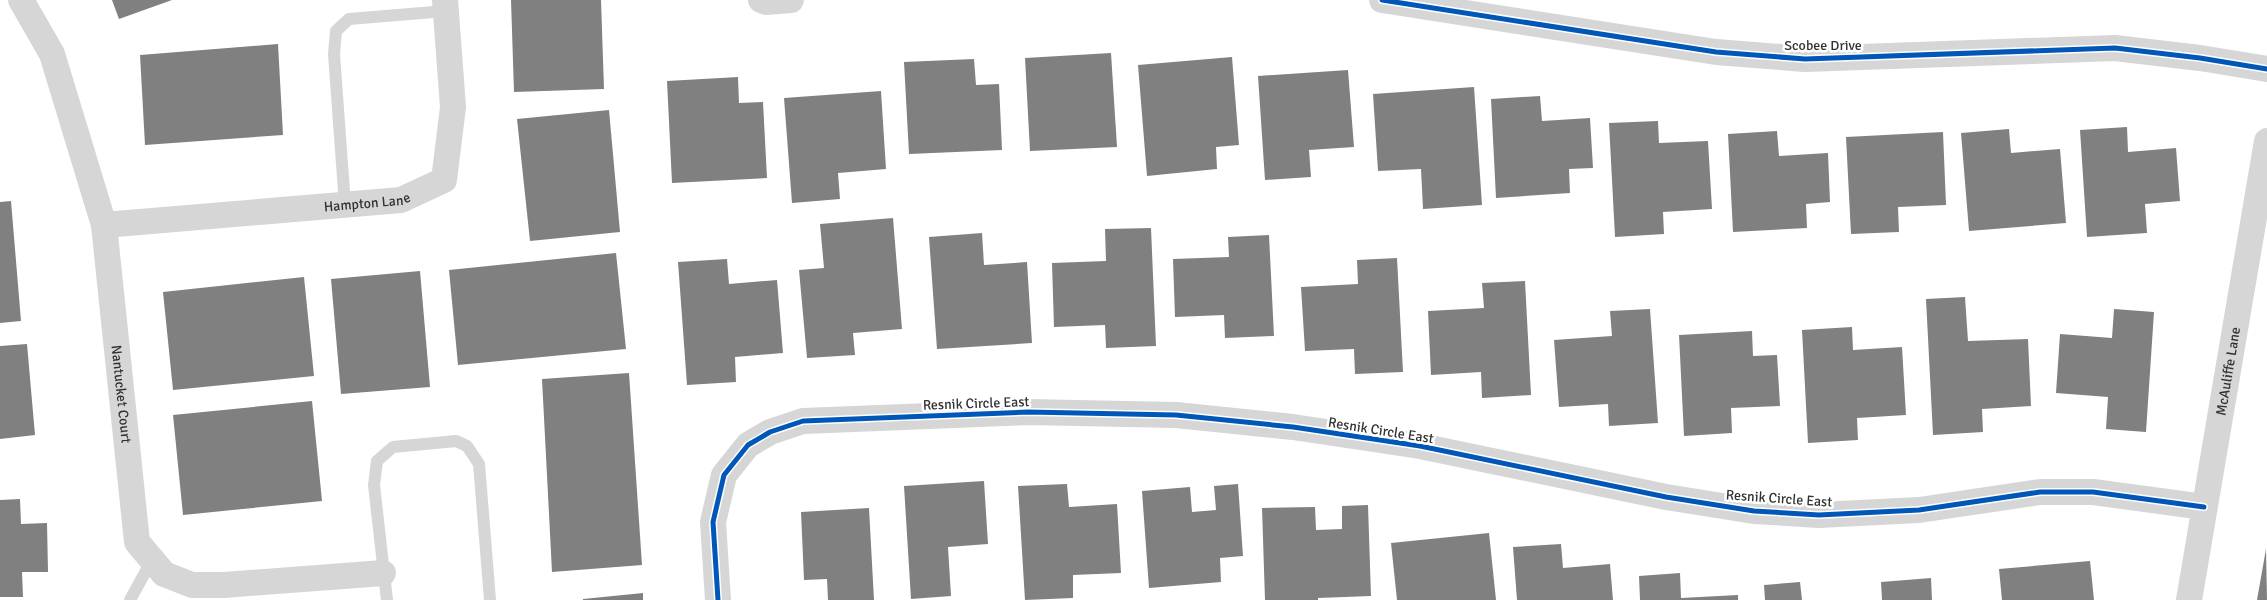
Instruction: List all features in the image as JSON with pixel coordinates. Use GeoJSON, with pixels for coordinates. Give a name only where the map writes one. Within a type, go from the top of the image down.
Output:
{"type":"FeatureCollection","features":[{"type":"Feature","properties":{"kind":"street","name":"Nantucket Court"},"geometry":{"type":"LineString","coordinates":[[21,0],[52,54],[104,225],[137,542],[164,574],[192,585],[224,593],[383,573]]}},
{"type":"Feature","properties":{"kind":"street"},"geometry":{"type":"LineString","coordinates":[[761,0],[766,2],[791,0]]}},
{"type":"Feature","properties":{"kind":"street","name":"Scobee Drive"},"geometry":{"type":"LineString","coordinates":[[1382,0],[1609,37],[1746,54],[1805,59],[2115,48],[2200,58],[2267,69]]}},
{"type":"Feature","properties":{"kind":"street","name":"Hampton Lane"},"geometry":{"type":"LineString","coordinates":[[104,225],[401,200],[444,180],[453,107],[446,5]]}},
{"type":"Feature","properties":{"kind":"street","name":"McAuliffe Lane"},"geometry":{"type":"LineString","coordinates":[[2189,600],[2267,141]]}},
{"type":"Feature","properties":{"kind":"street","name":"Resnik Circle East"},"geometry":{"type":"LineString","coordinates":[[718,600],[713,522],[724,475],[748,445],[770,432],[803,421],[1028,412],[1176,415],[1293,427],[1420,446],[1666,497],[1754,511],[1819,515],[1919,510],[2040,492],[2093,492],[2204,507]]}},
{"type":"Feature","properties":{"kind":"lane"},"geometry":{"type":"LineString","coordinates":[[345,205],[334,54],[336,31],[349,19],[446,5]]}},
{"type":"Feature","properties":{"kind":"lane"},"geometry":{"type":"LineString","coordinates":[[387,600],[374,485],[377,461],[393,447],[456,441],[466,446],[479,464],[490,600]]}},
{"type":"Feature","properties":{"kind":"lane"},"geometry":{"type":"LineString","coordinates":[[130,600],[152,560]]}},
{"type":"Feature","properties":{"kind":"building"},"geometry":{"type":"Polygon","coordinates":[[[112,0],[172,0],[119,19],[112,0]]]}},
{"type":"Feature","properties":{"kind":"building"},"geometry":{"type":"Polygon","coordinates":[[[511,0],[601,0],[604,89],[514,92],[511,0]]]}},
{"type":"Feature","properties":{"kind":"building"},"geometry":{"type":"Polygon","coordinates":[[[278,44],[283,135],[145,145],[140,55],[278,44]]]}},
{"type":"Feature","properties":{"kind":"building"},"geometry":{"type":"Polygon","coordinates":[[[1111,53],[1117,147],[1030,151],[1025,58],[1111,53]]]}},
{"type":"Feature","properties":{"kind":"building"},"geometry":{"type":"Polygon","coordinates":[[[1232,57],[1239,145],[1216,147],[1217,169],[1147,176],[1138,65],[1232,57]]]}},
{"type":"Feature","properties":{"kind":"building"},"geometry":{"type":"Polygon","coordinates":[[[974,59],[976,85],[999,84],[1002,150],[909,154],[904,62],[974,59]]]}},
{"type":"Feature","properties":{"kind":"building"},"geometry":{"type":"Polygon","coordinates":[[[1348,70],[1354,147],[1309,150],[1311,177],[1265,180],[1258,76],[1348,70]]]}},
{"type":"Feature","properties":{"kind":"building"},"geometry":{"type":"Polygon","coordinates":[[[738,77],[739,103],[763,102],[767,178],[672,183],[667,81],[738,77]]]}},
{"type":"Feature","properties":{"kind":"building"},"geometry":{"type":"Polygon","coordinates":[[[1474,87],[1482,205],[1423,209],[1421,169],[1378,171],[1373,94],[1474,87]]]}},
{"type":"Feature","properties":{"kind":"building"},"geometry":{"type":"Polygon","coordinates":[[[881,91],[886,169],[838,173],[840,199],[792,203],[784,98],[881,91]]]}},
{"type":"Feature","properties":{"kind":"building"},"geometry":{"type":"Polygon","coordinates":[[[1540,96],[1542,121],[1590,118],[1593,168],[1569,169],[1570,193],[1496,198],[1491,99],[1540,96]]]}},
{"type":"Feature","properties":{"kind":"building"},"geometry":{"type":"Polygon","coordinates":[[[609,110],[620,232],[530,241],[517,119],[609,110]]]}},
{"type":"Feature","properties":{"kind":"building"},"geometry":{"type":"Polygon","coordinates":[[[1658,121],[1659,143],[1708,141],[1712,209],[1663,212],[1664,234],[1615,237],[1609,123],[1658,121]]]}},
{"type":"Feature","properties":{"kind":"building"},"geometry":{"type":"Polygon","coordinates":[[[2127,127],[2128,152],[2176,148],[2180,201],[2145,204],[2147,233],[2087,237],[2080,130],[2127,127]]]}},
{"type":"Feature","properties":{"kind":"building"},"geometry":{"type":"Polygon","coordinates":[[[2009,129],[2011,153],[2060,149],[2066,223],[1969,231],[1961,133],[2009,129]]]}},
{"type":"Feature","properties":{"kind":"building"},"geometry":{"type":"Polygon","coordinates":[[[1777,131],[1779,156],[1828,153],[1830,202],[1806,204],[1807,228],[1733,232],[1728,134],[1777,131]]]}},
{"type":"Feature","properties":{"kind":"building"},"geometry":{"type":"Polygon","coordinates":[[[1943,132],[1946,205],[1898,207],[1899,232],[1851,234],[1846,137],[1943,132]]]}},
{"type":"Feature","properties":{"kind":"building"},"geometry":{"type":"Polygon","coordinates":[[[11,201],[21,321],[0,323],[0,202],[11,201]]]}},
{"type":"Feature","properties":{"kind":"building"},"geometry":{"type":"Polygon","coordinates":[[[893,218],[902,329],[853,333],[855,355],[807,358],[799,270],[824,268],[820,224],[893,218]]]}},
{"type":"Feature","properties":{"kind":"building"},"geometry":{"type":"Polygon","coordinates":[[[1151,228],[1156,346],[1106,348],[1105,325],[1054,327],[1052,263],[1106,261],[1105,229],[1151,228]]]}},
{"type":"Feature","properties":{"kind":"building"},"geometry":{"type":"Polygon","coordinates":[[[982,233],[984,265],[1027,262],[1032,343],[937,349],[929,237],[982,233]]]}},
{"type":"Feature","properties":{"kind":"building"},"geometry":{"type":"Polygon","coordinates":[[[1269,235],[1274,336],[1225,338],[1224,315],[1175,317],[1173,259],[1229,257],[1228,237],[1269,235]]]}},
{"type":"Feature","properties":{"kind":"building"},"geometry":{"type":"Polygon","coordinates":[[[616,253],[626,349],[458,365],[449,270],[616,253]]]}},
{"type":"Feature","properties":{"kind":"building"},"geometry":{"type":"Polygon","coordinates":[[[1397,258],[1403,372],[1355,374],[1354,349],[1305,351],[1301,287],[1358,284],[1357,260],[1397,258]]]}},
{"type":"Feature","properties":{"kind":"building"},"geometry":{"type":"Polygon","coordinates":[[[727,259],[729,284],[777,280],[783,353],[735,357],[736,382],[687,385],[678,262],[727,259]]]}},
{"type":"Feature","properties":{"kind":"building"},"geometry":{"type":"Polygon","coordinates":[[[420,271],[430,387],[341,394],[331,279],[420,271]]]}},
{"type":"Feature","properties":{"kind":"building"},"geometry":{"type":"Polygon","coordinates":[[[304,277],[314,376],[173,390],[163,292],[304,277]]]}},
{"type":"Feature","properties":{"kind":"building"},"geometry":{"type":"Polygon","coordinates":[[[1525,281],[1531,395],[1482,398],[1481,372],[1431,375],[1428,311],[1484,308],[1482,283],[1525,281]]]}},
{"type":"Feature","properties":{"kind":"building"},"geometry":{"type":"Polygon","coordinates":[[[1965,297],[1968,341],[2028,339],[2031,406],[1982,409],[1983,432],[1933,435],[1926,299],[1965,297]]]}},
{"type":"Feature","properties":{"kind":"building"},"geometry":{"type":"Polygon","coordinates":[[[1650,309],[1658,423],[1609,426],[1608,404],[1559,407],[1554,340],[1612,336],[1610,311],[1650,309]]]}},
{"type":"Feature","properties":{"kind":"building"},"geometry":{"type":"Polygon","coordinates":[[[2114,309],[2154,312],[2146,432],[2106,429],[2108,397],[2056,393],[2060,334],[2112,338],[2114,309]]]}},
{"type":"Feature","properties":{"kind":"building"},"geometry":{"type":"Polygon","coordinates":[[[1852,327],[1853,350],[1902,347],[1906,415],[1857,418],[1858,440],[1808,443],[1802,330],[1852,327]]]}},
{"type":"Feature","properties":{"kind":"building"},"geometry":{"type":"Polygon","coordinates":[[[1752,331],[1753,356],[1777,355],[1780,406],[1731,408],[1732,433],[1684,436],[1679,335],[1752,331]]]}},
{"type":"Feature","properties":{"kind":"building"},"geometry":{"type":"Polygon","coordinates":[[[27,344],[35,435],[0,439],[0,346],[27,344]]]}},
{"type":"Feature","properties":{"kind":"building"},"geometry":{"type":"Polygon","coordinates":[[[629,373],[642,565],[552,572],[542,379],[629,373]]]}},
{"type":"Feature","properties":{"kind":"building"},"geometry":{"type":"Polygon","coordinates":[[[312,401],[322,501],[183,515],[173,415],[312,401]]]}},
{"type":"Feature","properties":{"kind":"building"},"geometry":{"type":"Polygon","coordinates":[[[984,481],[988,544],[948,547],[951,596],[911,599],[904,486],[984,481]]]}},
{"type":"Feature","properties":{"kind":"building"},"geometry":{"type":"Polygon","coordinates":[[[1067,484],[1069,507],[1117,504],[1121,573],[1073,575],[1073,598],[1025,600],[1018,486],[1067,484]]]}},
{"type":"Feature","properties":{"kind":"building"},"geometry":{"type":"Polygon","coordinates":[[[1238,484],[1243,556],[1220,558],[1221,582],[1149,588],[1142,491],[1190,487],[1192,512],[1216,510],[1214,486],[1238,484]]]}},
{"type":"Feature","properties":{"kind":"building"},"geometry":{"type":"Polygon","coordinates":[[[20,499],[21,524],[47,523],[48,572],[22,572],[23,597],[0,597],[0,500],[20,499]]]}},
{"type":"Feature","properties":{"kind":"building"},"geometry":{"type":"Polygon","coordinates":[[[1368,505],[1371,596],[1318,598],[1318,600],[1265,600],[1262,508],[1315,507],[1316,530],[1342,529],[1342,506],[1368,505]]]}},
{"type":"Feature","properties":{"kind":"building"},"geometry":{"type":"Polygon","coordinates":[[[869,508],[874,600],[828,600],[827,579],[804,580],[801,512],[869,508]]]}},
{"type":"Feature","properties":{"kind":"building"},"geometry":{"type":"Polygon","coordinates":[[[1489,533],[1496,600],[1397,600],[1391,543],[1489,533]]]}},
{"type":"Feature","properties":{"kind":"building"},"geometry":{"type":"Polygon","coordinates":[[[1561,544],[1563,568],[1610,564],[1613,600],[1517,600],[1513,547],[1561,544]]]}},
{"type":"Feature","properties":{"kind":"building"},"geometry":{"type":"Polygon","coordinates":[[[2266,549],[2267,600],[2257,600],[2266,549]]]}},
{"type":"Feature","properties":{"kind":"building"},"geometry":{"type":"Polygon","coordinates":[[[2090,561],[2094,600],[2002,600],[1999,569],[2090,561]]]}},
{"type":"Feature","properties":{"kind":"building"},"geometry":{"type":"Polygon","coordinates":[[[1680,573],[1681,598],[1738,595],[1738,600],[1640,600],[1639,576],[1680,573]]]}},
{"type":"Feature","properties":{"kind":"building"},"geometry":{"type":"Polygon","coordinates":[[[1931,578],[1932,600],[1882,600],[1881,582],[1931,578]]]}},
{"type":"Feature","properties":{"kind":"building"},"geometry":{"type":"Polygon","coordinates":[[[1800,582],[1802,600],[1765,600],[1764,585],[1800,582]]]}},
{"type":"Feature","properties":{"kind":"building"},"geometry":{"type":"Polygon","coordinates":[[[643,593],[643,600],[583,600],[583,599],[643,593]]]}},
{"type":"Feature","properties":{"kind":"cycle path"},"geometry":{"type":"LineString","coordinates":[[1382,0],[1716,52],[1805,59],[2115,48],[2200,58],[2267,69]]}},
{"type":"Feature","properties":{"kind":"cycle path"},"geometry":{"type":"LineString","coordinates":[[718,600],[713,522],[724,475],[748,445],[770,432],[803,421],[1028,412],[1176,415],[1293,427],[1420,446],[1666,497],[1754,511],[1819,515],[1919,510],[2040,492],[2093,492],[2204,507]]}}]}
